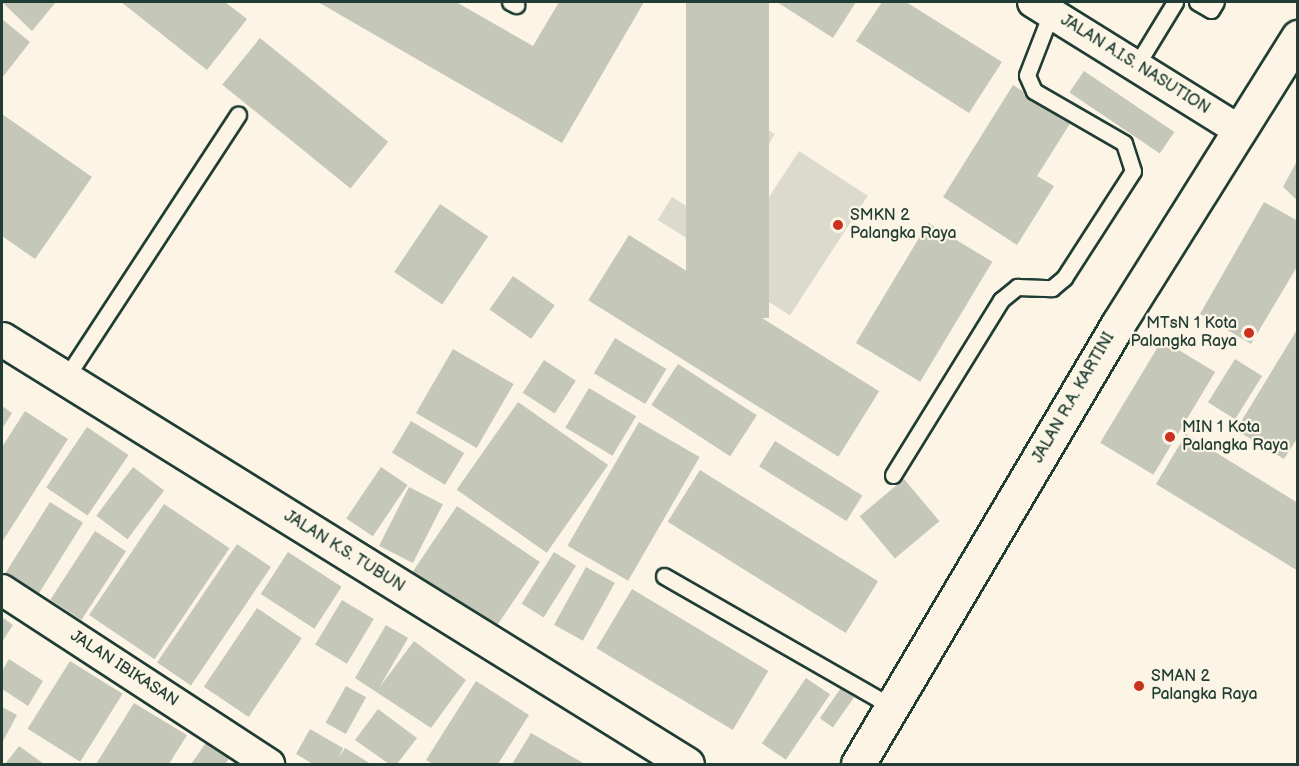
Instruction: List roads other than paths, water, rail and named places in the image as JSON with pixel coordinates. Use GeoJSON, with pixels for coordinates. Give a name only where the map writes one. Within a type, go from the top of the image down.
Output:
{"type":"FeatureCollection","features":[{"type":"Feature","properties":{"kind":"street","name":"JALAN A.I.S. NASUTION"},"geometry":{"type":"LineString","coordinates":[[1042,7],[1237,129]]}},
{"type":"Feature","properties":{"kind":"street","name":"JALAN R.A. KARTINI"},"geometry":{"type":"LineString","coordinates":[[858,765],[1237,129],[1298,37]]}},
{"type":"Feature","properties":{"kind":"street","name":"JALAN K.S. TUBUN"},"geometry":{"type":"LineString","coordinates":[[2,339],[687,765]]}},
{"type":"Feature","properties":{"kind":"street","name":"JALAN IBIKASAN"},"geometry":{"type":"LineString","coordinates":[[2,590],[258,757]]}},
{"type":"Feature","properties":{"kind":"lane"},"geometry":{"type":"LineString","coordinates":[[1136,66],[1175,2]]}},
{"type":"Feature","properties":{"kind":"lane"},"geometry":{"type":"LineString","coordinates":[[1197,2],[1211,10],[1216,2]]}},
{"type":"Feature","properties":{"kind":"lane"},"geometry":{"type":"LineString","coordinates":[[893,475],[1001,300],[1017,287],[1052,288],[1064,278],[1134,171],[1125,142],[1034,92],[1027,75],[1042,7]]}},
{"type":"Feature","properties":{"kind":"lane"},"geometry":{"type":"LineString","coordinates":[[65,379],[238,115]]}},
{"type":"Feature","properties":{"kind":"lane"},"geometry":{"type":"LineString","coordinates":[[664,576],[893,707]]}},
{"type":"Feature","properties":{"kind":"place","name":"SMKN 2 Palangka Raya"},"geometry":{"type":"Point","coordinates":[838,225]}},
{"type":"Feature","properties":{"kind":"place","name":"MTsN 1 Kota Palangka Raya"},"geometry":{"type":"Point","coordinates":[1249,333]}},
{"type":"Feature","properties":{"kind":"place","name":"MIN 1 Kota Palangka Raya"},"geometry":{"type":"Point","coordinates":[1170,437]}},
{"type":"Feature","properties":{"kind":"place","name":"SMAN 2 Palangka Raya"},"geometry":{"type":"Point","coordinates":[1139,686]}}]}
